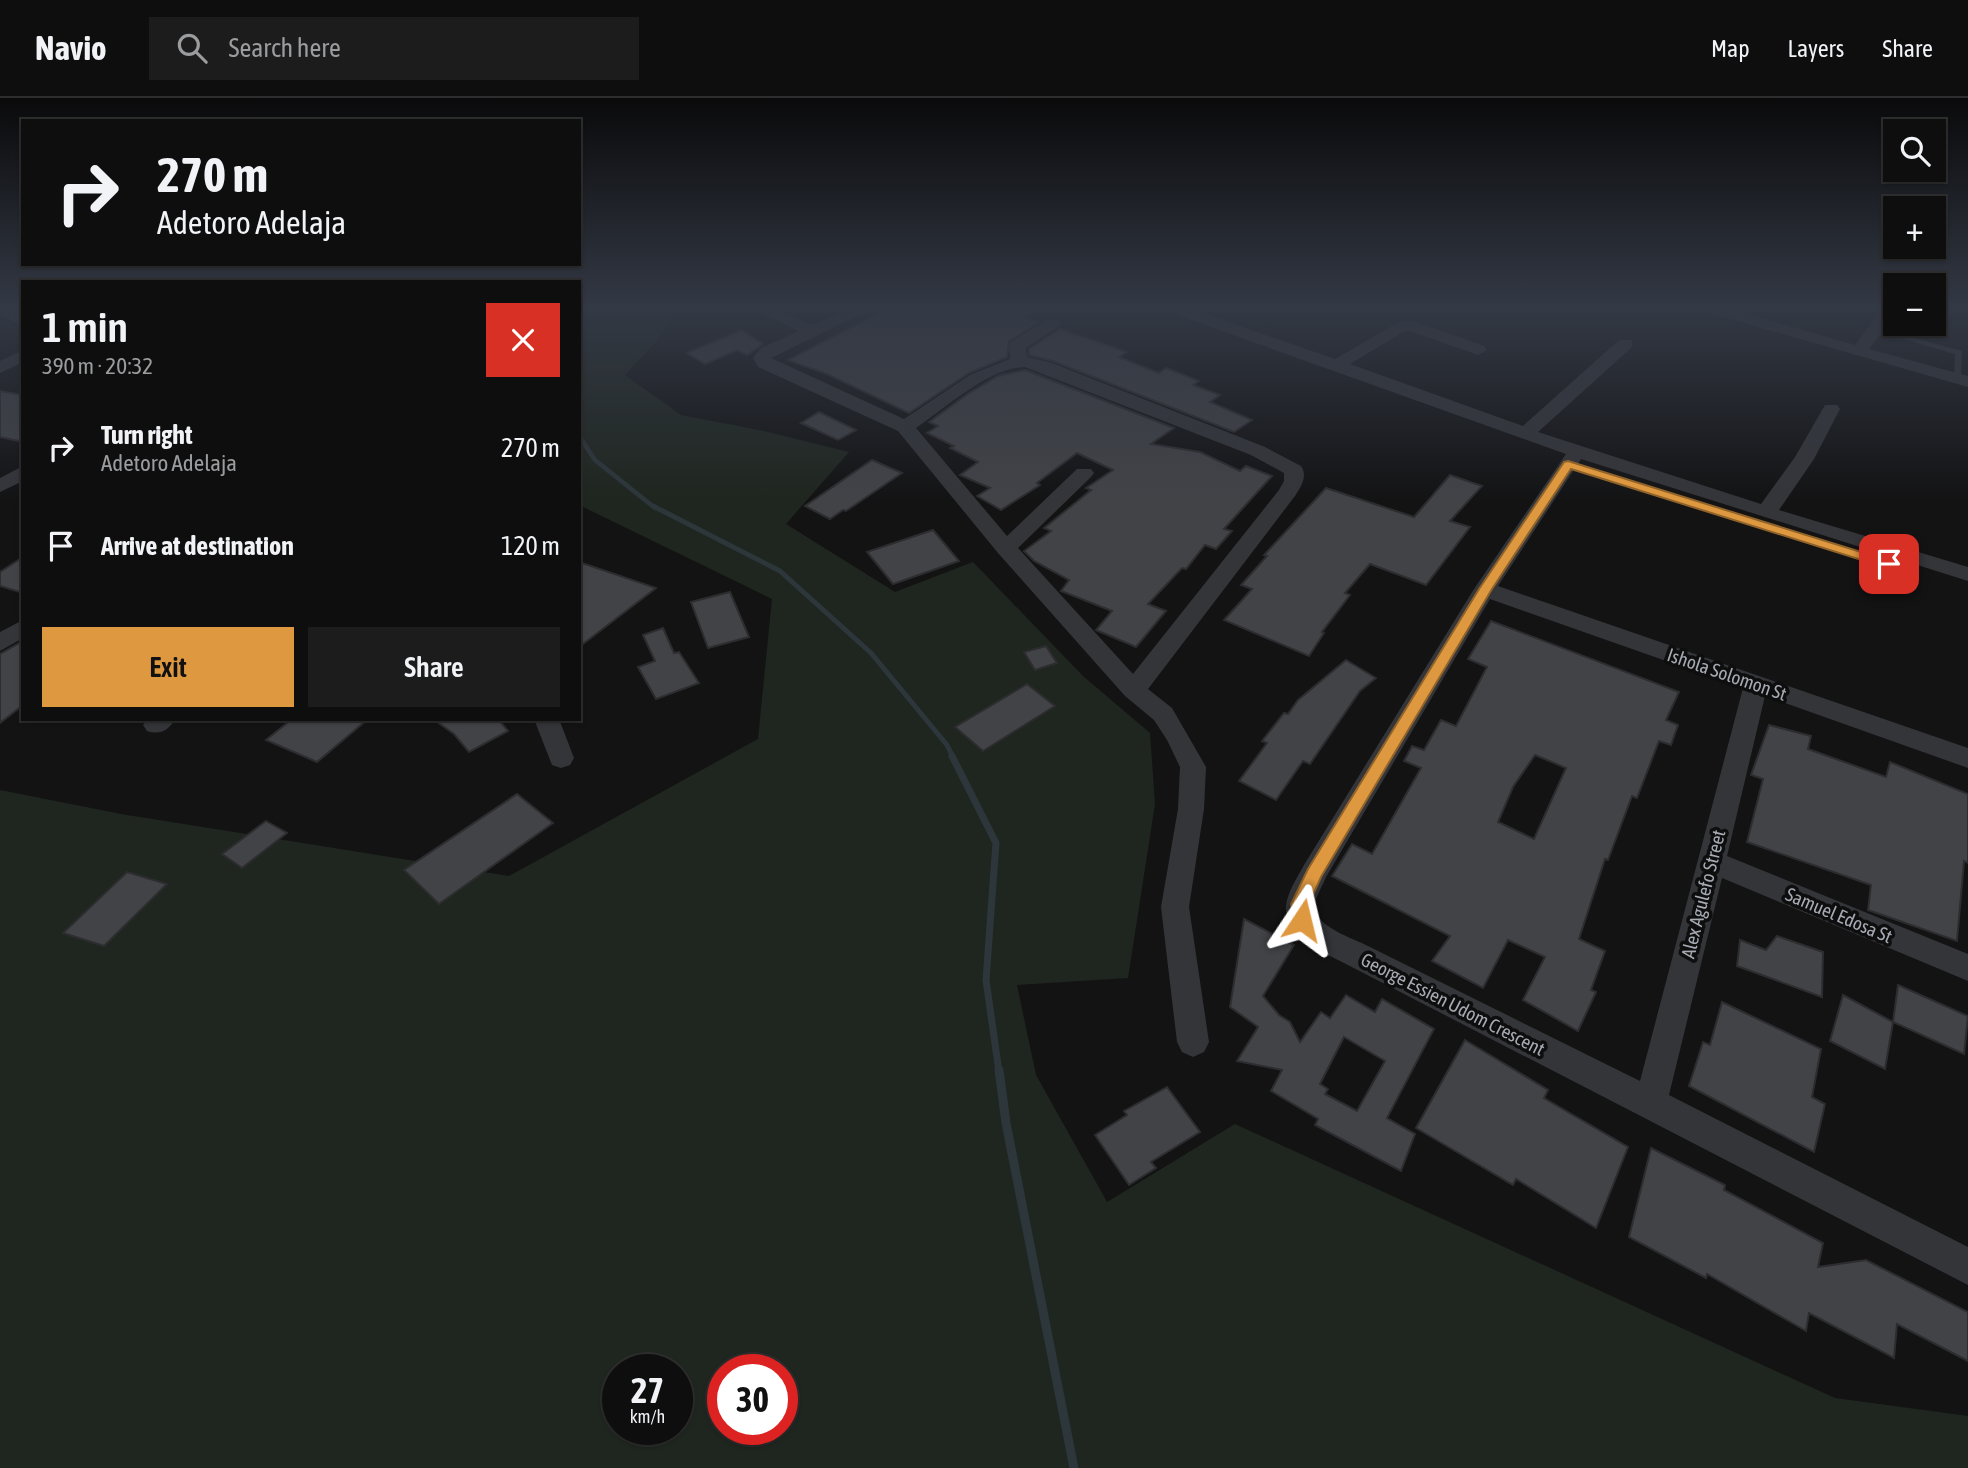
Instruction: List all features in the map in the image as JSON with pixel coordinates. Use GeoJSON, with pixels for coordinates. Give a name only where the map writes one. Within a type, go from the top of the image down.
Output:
{"type":"FeatureCollection","features":[{"type":"Feature","properties":{"kind":"street"},"geometry":{"type":"LineString","coordinates":[[787,373],[905,428],[1006,548],[1134,690],[1163,714],[1178,737],[1193,768],[1191,809],[1175,907],[1193,1042]]}},
{"type":"Feature","properties":{"kind":"street"},"geometry":{"type":"LineString","coordinates":[[905,428],[988,373]]}},
{"type":"Feature","properties":{"kind":"street"},"geometry":{"type":"LineString","coordinates":[[1061,373],[1258,451],[1294,470],[1294,481],[1288,492],[1134,690]]}},
{"type":"Feature","properties":{"kind":"street"},"geometry":{"type":"LineString","coordinates":[[1364,373],[1527,432],[1572,458],[1744,521],[1968,588]]}},
{"type":"Feature","properties":{"kind":"street"},"geometry":{"type":"LineString","coordinates":[[1527,432],[1593,373]]}},
{"type":"Feature","properties":{"kind":"street"},"geometry":{"type":"LineString","coordinates":[[1935,373],[1963,381]]}},
{"type":"Feature","properties":{"kind":"street"},"geometry":{"type":"LineString","coordinates":[[1767,512],[1804,459],[1831,409]]}},
{"type":"Feature","properties":{"kind":"street"},"geometry":{"type":"LineString","coordinates":[[1572,458],[1767,512],[1968,574]]}},
{"type":"Feature","properties":{"kind":"street","name":"George Essien Udom Crescent"},"geometry":{"type":"LineString","coordinates":[[1572,458],[1485,589],[1314,873],[1300,904],[1302,920],[1315,933],[1357,956],[1651,1103],[1968,1267]]}},
{"type":"Feature","properties":{"kind":"street"},"geometry":{"type":"LineString","coordinates":[[0,486],[21,473]]}},
{"type":"Feature","properties":{"kind":"street"},"geometry":{"type":"LineString","coordinates":[[1006,548],[1084,473]]}},
{"type":"Feature","properties":{"kind":"street","name":"Ishola Solomon St"},"geometry":{"type":"LineString","coordinates":[[1485,589],[1968,758]]}},
{"type":"Feature","properties":{"kind":"street"},"geometry":{"type":"LineString","coordinates":[[0,643],[21,628]]}},
{"type":"Feature","properties":{"kind":"street","name":"Alex Agulefo Street"},"geometry":{"type":"LineString","coordinates":[[1651,1103],[1756,684]]}},
{"type":"Feature","properties":{"kind":"street"},"geometry":{"type":"LineString","coordinates":[[547,721],[561,758]]}},
{"type":"Feature","properties":{"kind":"street","name":"Samuel Edosa St"},"geometry":{"type":"LineString","coordinates":[[1710,861],[1968,968]]}},
{"type":"Feature","properties":{"kind":"shaded area"},"geometry":{"type":"Polygon","coordinates":[[[581,373],[627,373],[625,375],[681,415],[764,431],[849,452],[786,524],[895,592],[973,562],[1083,676],[1150,733],[1155,804],[1128,978],[1017,985],[1036,1075],[1107,1202],[1235,1124],[1835,1398],[1968,1416],[1968,1468],[0,1468],[0,790],[121,814],[509,876],[758,739],[772,599],[581,506],[581,373]]]}},
{"type":"Feature","properties":{"kind":"building"},"geometry":{"type":"Polygon","coordinates":[[[824,373],[969,373],[909,413],[824,373]]]}},
{"type":"Feature","properties":{"kind":"building"},"geometry":{"type":"Polygon","coordinates":[[[1033,373],[1174,428],[1151,444],[1200,452],[1240,471],[1246,466],[1272,476],[1224,529],[1232,531],[1216,549],[1205,545],[1186,569],[1182,568],[1148,604],[1166,611],[1136,647],[1096,630],[1112,611],[1061,591],[1069,580],[1034,561],[1024,551],[1051,531],[1044,528],[1091,490],[1086,488],[1113,470],[1077,453],[1037,483],[1040,485],[1001,510],[977,496],[990,488],[960,475],[978,462],[927,433],[938,426],[929,422],[998,376],[1033,373]]]}},
{"type":"Feature","properties":{"kind":"building"},"geometry":{"type":"Polygon","coordinates":[[[1083,373],[1179,373],[1199,381],[1193,385],[1220,395],[1210,402],[1252,420],[1234,432],[1083,373]]]}},
{"type":"Feature","properties":{"kind":"building"},"geometry":{"type":"Polygon","coordinates":[[[0,391],[21,395],[21,442],[0,437],[0,391]]]}},
{"type":"Feature","properties":{"kind":"building"},"geometry":{"type":"Polygon","coordinates":[[[819,412],[856,430],[838,440],[801,423],[819,412]]]}},
{"type":"Feature","properties":{"kind":"building"},"geometry":{"type":"Polygon","coordinates":[[[872,460],[902,473],[830,519],[805,506],[872,460]]]}},
{"type":"Feature","properties":{"kind":"building"},"geometry":{"type":"Polygon","coordinates":[[[1450,475],[1482,486],[1450,521],[1470,527],[1426,585],[1370,564],[1345,593],[1350,595],[1322,632],[1324,633],[1309,656],[1224,620],[1252,589],[1241,585],[1267,556],[1264,555],[1326,488],[1414,517],[1450,475]]]}},
{"type":"Feature","properties":{"kind":"building"},"geometry":{"type":"Polygon","coordinates":[[[933,530],[959,561],[893,584],[867,552],[933,530]]]}},
{"type":"Feature","properties":{"kind":"building"},"geometry":{"type":"Polygon","coordinates":[[[21,558],[21,592],[0,586],[0,572],[21,558]]]}},
{"type":"Feature","properties":{"kind":"building"},"geometry":{"type":"Polygon","coordinates":[[[581,563],[656,588],[581,645],[581,563]]]}},
{"type":"Feature","properties":{"kind":"building"},"geometry":{"type":"Polygon","coordinates":[[[730,592],[749,637],[708,648],[691,602],[730,592]]]}},
{"type":"Feature","properties":{"kind":"building"},"geometry":{"type":"Polygon","coordinates":[[[1491,621],[1679,692],[1666,720],[1678,725],[1671,745],[1659,741],[1637,798],[1632,796],[1608,860],[1605,859],[1579,939],[1605,951],[1591,990],[1596,992],[1578,1031],[1523,1000],[1545,957],[1508,940],[1483,988],[1432,961],[1450,936],[1332,876],[1352,844],[1372,854],[1421,768],[1404,761],[1412,746],[1424,750],[1441,720],[1456,726],[1487,667],[1468,659],[1491,621]],[[1535,755],[1513,787],[1498,822],[1534,839],[1566,768],[1535,755]]]}},
{"type":"Feature","properties":{"kind":"building"},"geometry":{"type":"Polygon","coordinates":[[[663,628],[674,653],[679,652],[699,683],[656,699],[638,667],[655,661],[643,635],[663,628]]]}},
{"type":"Feature","properties":{"kind":"building"},"geometry":{"type":"Polygon","coordinates":[[[21,642],[21,707],[0,723],[0,654],[21,642]]]}},
{"type":"Feature","properties":{"kind":"building"},"geometry":{"type":"Polygon","coordinates":[[[1046,646],[1057,663],[1035,670],[1024,652],[1046,646]]]}},
{"type":"Feature","properties":{"kind":"building"},"geometry":{"type":"Polygon","coordinates":[[[1346,660],[1376,678],[1360,691],[1310,764],[1303,761],[1276,800],[1239,781],[1267,743],[1262,741],[1284,713],[1288,714],[1298,700],[1346,660]]]}},
{"type":"Feature","properties":{"kind":"building"},"geometry":{"type":"Polygon","coordinates":[[[1027,684],[1055,706],[983,751],[955,727],[1027,684]]]}},
{"type":"Feature","properties":{"kind":"building"},"geometry":{"type":"Polygon","coordinates":[[[290,721],[366,721],[317,762],[266,740],[290,721]]]}},
{"type":"Feature","properties":{"kind":"building"},"geometry":{"type":"Polygon","coordinates":[[[436,721],[500,721],[508,731],[469,752],[454,734],[436,721]]]}},
{"type":"Feature","properties":{"kind":"building"},"geometry":{"type":"Polygon","coordinates":[[[1769,725],[1811,736],[1808,749],[1886,777],[1890,762],[1968,794],[1968,863],[1964,861],[1957,941],[1868,910],[1871,885],[1747,842],[1763,779],[1751,775],[1769,725]]]}},
{"type":"Feature","properties":{"kind":"building"},"geometry":{"type":"Polygon","coordinates":[[[517,794],[553,823],[439,904],[404,870],[517,794]]]}},
{"type":"Feature","properties":{"kind":"building"},"geometry":{"type":"Polygon","coordinates":[[[266,821],[287,833],[242,868],[222,854],[266,821]]]}},
{"type":"Feature","properties":{"kind":"building"},"geometry":{"type":"Polygon","coordinates":[[[127,872],[167,884],[104,946],[63,933],[127,872]]]}},
{"type":"Feature","properties":{"kind":"building"},"geometry":{"type":"Polygon","coordinates":[[[1244,919],[1294,945],[1263,996],[1279,1015],[1290,1022],[1300,1042],[1321,1012],[1330,1018],[1346,995],[1375,1012],[1382,999],[1434,1029],[1387,1118],[1415,1134],[1401,1171],[1315,1125],[1318,1119],[1271,1091],[1282,1070],[1237,1061],[1258,1027],[1230,1007],[1244,919]],[[1344,1037],[1320,1084],[1328,1089],[1325,1094],[1357,1111],[1385,1061],[1344,1037]]]}},
{"type":"Feature","properties":{"kind":"building"},"geometry":{"type":"Polygon","coordinates":[[[1777,936],[1823,952],[1822,997],[1737,966],[1740,940],[1766,950],[1777,936]]]}},
{"type":"Feature","properties":{"kind":"building"},"geometry":{"type":"Polygon","coordinates":[[[1898,985],[1968,1016],[1964,1054],[1893,1022],[1898,985]]]}},
{"type":"Feature","properties":{"kind":"building"},"geometry":{"type":"Polygon","coordinates":[[[1843,995],[1893,1022],[1885,1069],[1830,1041],[1843,995]]]}},
{"type":"Feature","properties":{"kind":"building"},"geometry":{"type":"Polygon","coordinates":[[[1722,1002],[1821,1049],[1812,1097],[1825,1104],[1814,1152],[1689,1086],[1703,1042],[1710,1045],[1722,1002]]]}},
{"type":"Feature","properties":{"kind":"building"},"geometry":{"type":"Polygon","coordinates":[[[1465,1040],[1548,1090],[1544,1098],[1628,1147],[1596,1228],[1516,1179],[1513,1185],[1416,1128],[1465,1040]]]}},
{"type":"Feature","properties":{"kind":"building"},"geometry":{"type":"Polygon","coordinates":[[[1167,1087],[1200,1132],[1151,1162],[1156,1168],[1129,1185],[1095,1135],[1127,1115],[1124,1111],[1167,1087]]]}},
{"type":"Feature","properties":{"kind":"building"},"geometry":{"type":"Polygon","coordinates":[[[1651,1148],[1725,1185],[1724,1190],[1823,1243],[1818,1267],[1866,1260],[1968,1312],[1968,1361],[1897,1324],[1894,1358],[1809,1313],[1806,1331],[1707,1274],[1706,1278],[1629,1237],[1651,1148]]]}},
{"type":"Feature","properties":{"kind":"waterway"},"geometry":{"type":"LineString","coordinates":[[581,439],[595,460],[655,508]]}},
{"type":"Feature","properties":{"kind":"waterway"},"geometry":{"type":"LineString","coordinates":[[653,506],[780,571],[871,653],[947,745],[953,757]]}},
{"type":"Feature","properties":{"kind":"waterway"},"geometry":{"type":"LineString","coordinates":[[952,756],[996,843],[986,980],[999,1072]]}},
{"type":"Feature","properties":{"kind":"waterway"},"geometry":{"type":"LineString","coordinates":[[999,1070],[1006,1123],[1074,1468]]}},
{"type":"Feature","properties":{"kind":"route"},"geometry":{"type":"LineString","coordinates":[[1302,920],[1300,904],[1314,873],[1485,589],[1568,465],[1889,564]]}}]}
